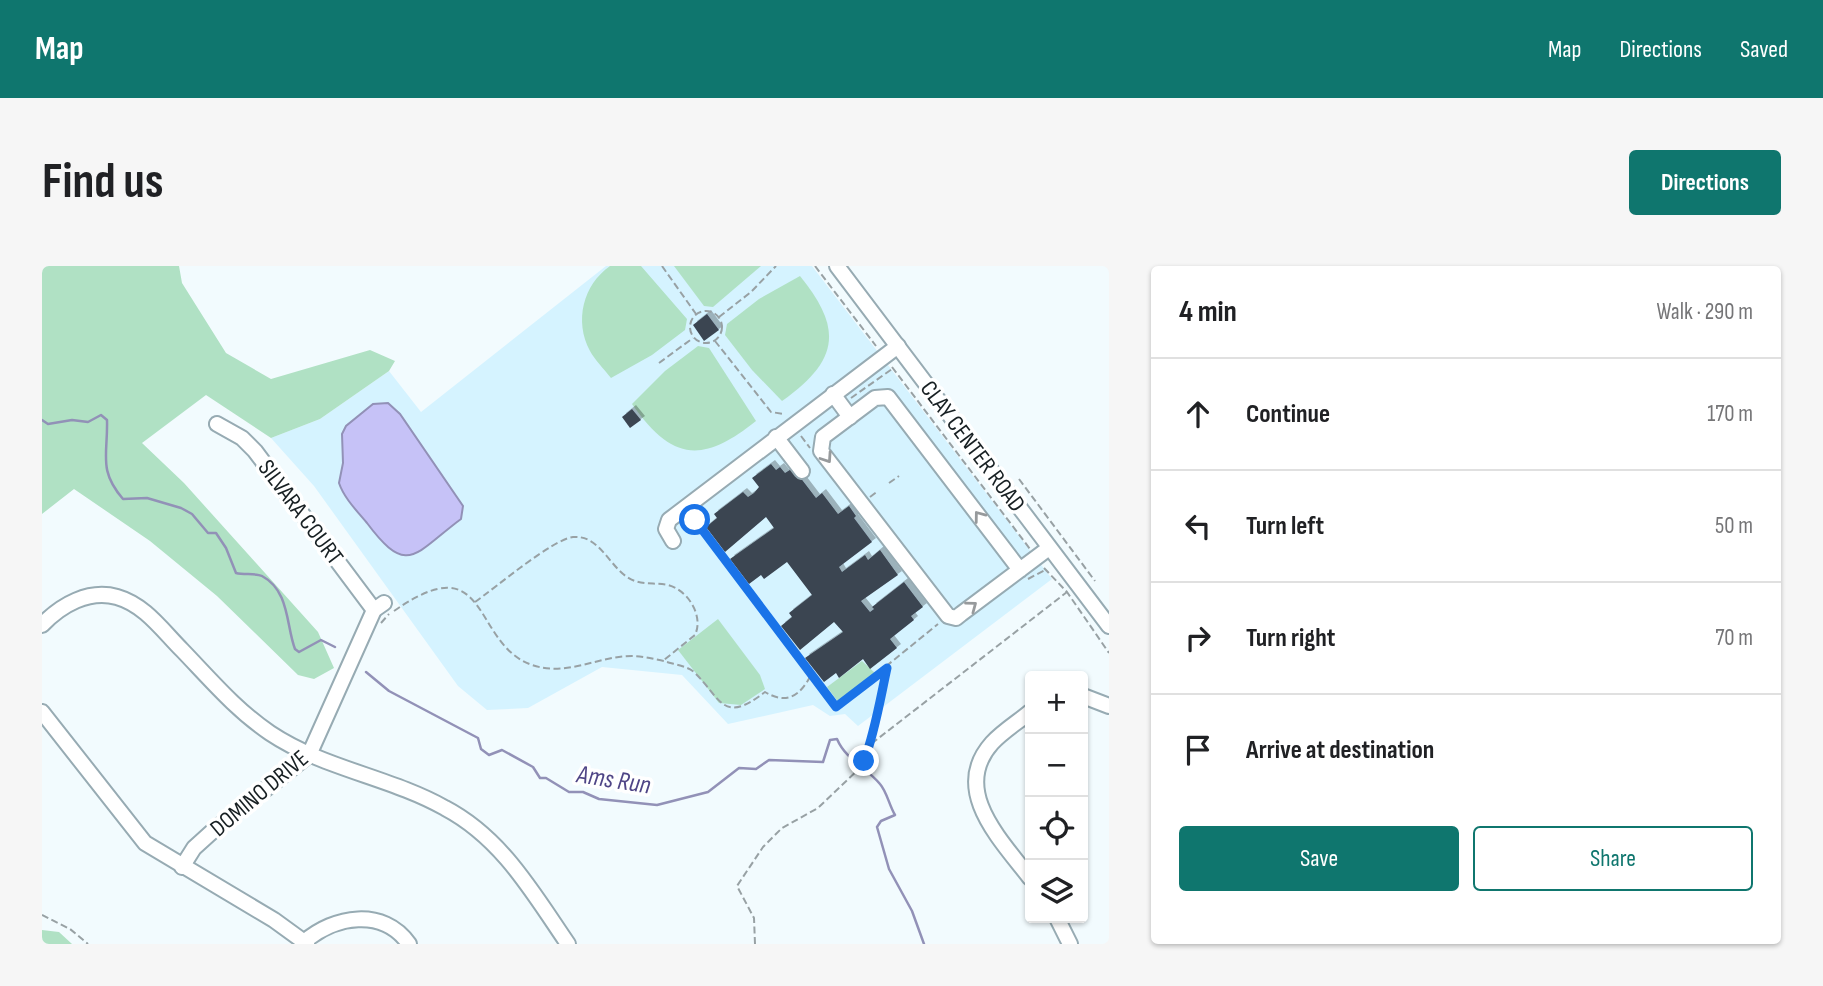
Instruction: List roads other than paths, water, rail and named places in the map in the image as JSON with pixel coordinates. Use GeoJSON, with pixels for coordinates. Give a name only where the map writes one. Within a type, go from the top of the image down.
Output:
{"type":"FeatureCollection","features":[{"type":"Feature","properties":{"kind":"street","name":"CLAY CENTER ROAD"},"geometry":{"type":"LineString","coordinates":[[837,266],[1109,626]]}},
{"type":"Feature","properties":{"kind":"street"},"geometry":{"type":"LineString","coordinates":[[673,541],[666,529],[669,520],[776,437],[840,398],[898,346]]}},
{"type":"Feature","properties":{"kind":"street"},"geometry":{"type":"LineString","coordinates":[[1020,570],[892,401],[879,396],[823,437],[821,451],[944,613],[956,618],[1037,558],[1049,548]]}},
{"type":"Feature","properties":{"kind":"street"},"geometry":{"type":"LineString","coordinates":[[840,398],[850,417]]}},
{"type":"Feature","properties":{"kind":"street","name":"SILVARA COURT"},"geometry":{"type":"LineString","coordinates":[[217,424],[242,438],[255,451],[379,606]]}},
{"type":"Feature","properties":{"kind":"street"},"geometry":{"type":"LineString","coordinates":[[776,437],[802,471]]}},
{"type":"Feature","properties":{"kind":"street"},"geometry":{"type":"LineString","coordinates":[[45,622],[69,604],[92,595],[110,595],[137,605],[243,712],[271,734],[309,755],[429,800],[468,822],[510,862],[568,944]]}},
{"type":"Feature","properties":{"kind":"street","name":"DOMINO DRIVE"},"geometry":{"type":"LineString","coordinates":[[182,866],[194,848],[215,829],[309,755],[379,606]]}},
{"type":"Feature","properties":{"kind":"street"},"geometry":{"type":"LineString","coordinates":[[1088,698],[1109,706]]}},
{"type":"Feature","properties":{"kind":"street"},"geometry":{"type":"LineString","coordinates":[[42,712],[139,837],[153,851],[274,920],[306,943],[325,926],[357,918],[387,925],[409,944]]}},
{"type":"Feature","properties":{"kind":"street"},"geometry":{"type":"LineString","coordinates":[[1025,716],[988,749],[980,762],[976,784],[985,818],[1025,871]]}},
{"type":"Feature","properties":{"kind":"street"},"geometry":{"type":"LineString","coordinates":[[1060,923],[1070,944]]}},
{"type":"Feature","properties":{"kind":"waterway","name":"Ams Run"},"geometry":{"type":"LineString","coordinates":[[42,420],[48,424],[72,420],[88,422],[101,415],[107,420],[107,470],[115,489],[123,499],[147,498],[192,514],[208,533],[216,533],[226,548],[236,573],[262,576],[278,591],[286,610],[295,649],[299,652],[321,640],[335,647]]}},
{"type":"Feature","properties":{"kind":"waterway","name":"Ams Run"},"geometry":{"type":"LineString","coordinates":[[366,672],[389,691],[478,738],[481,749],[489,755],[502,750],[533,767],[540,778],[546,778],[569,792],[583,792],[599,799],[657,805],[708,792],[739,768],[756,769],[769,760],[823,762],[830,740],[837,739],[851,758],[880,784],[895,815],[881,821],[877,827],[889,869],[912,911],[924,944]]}}]}
